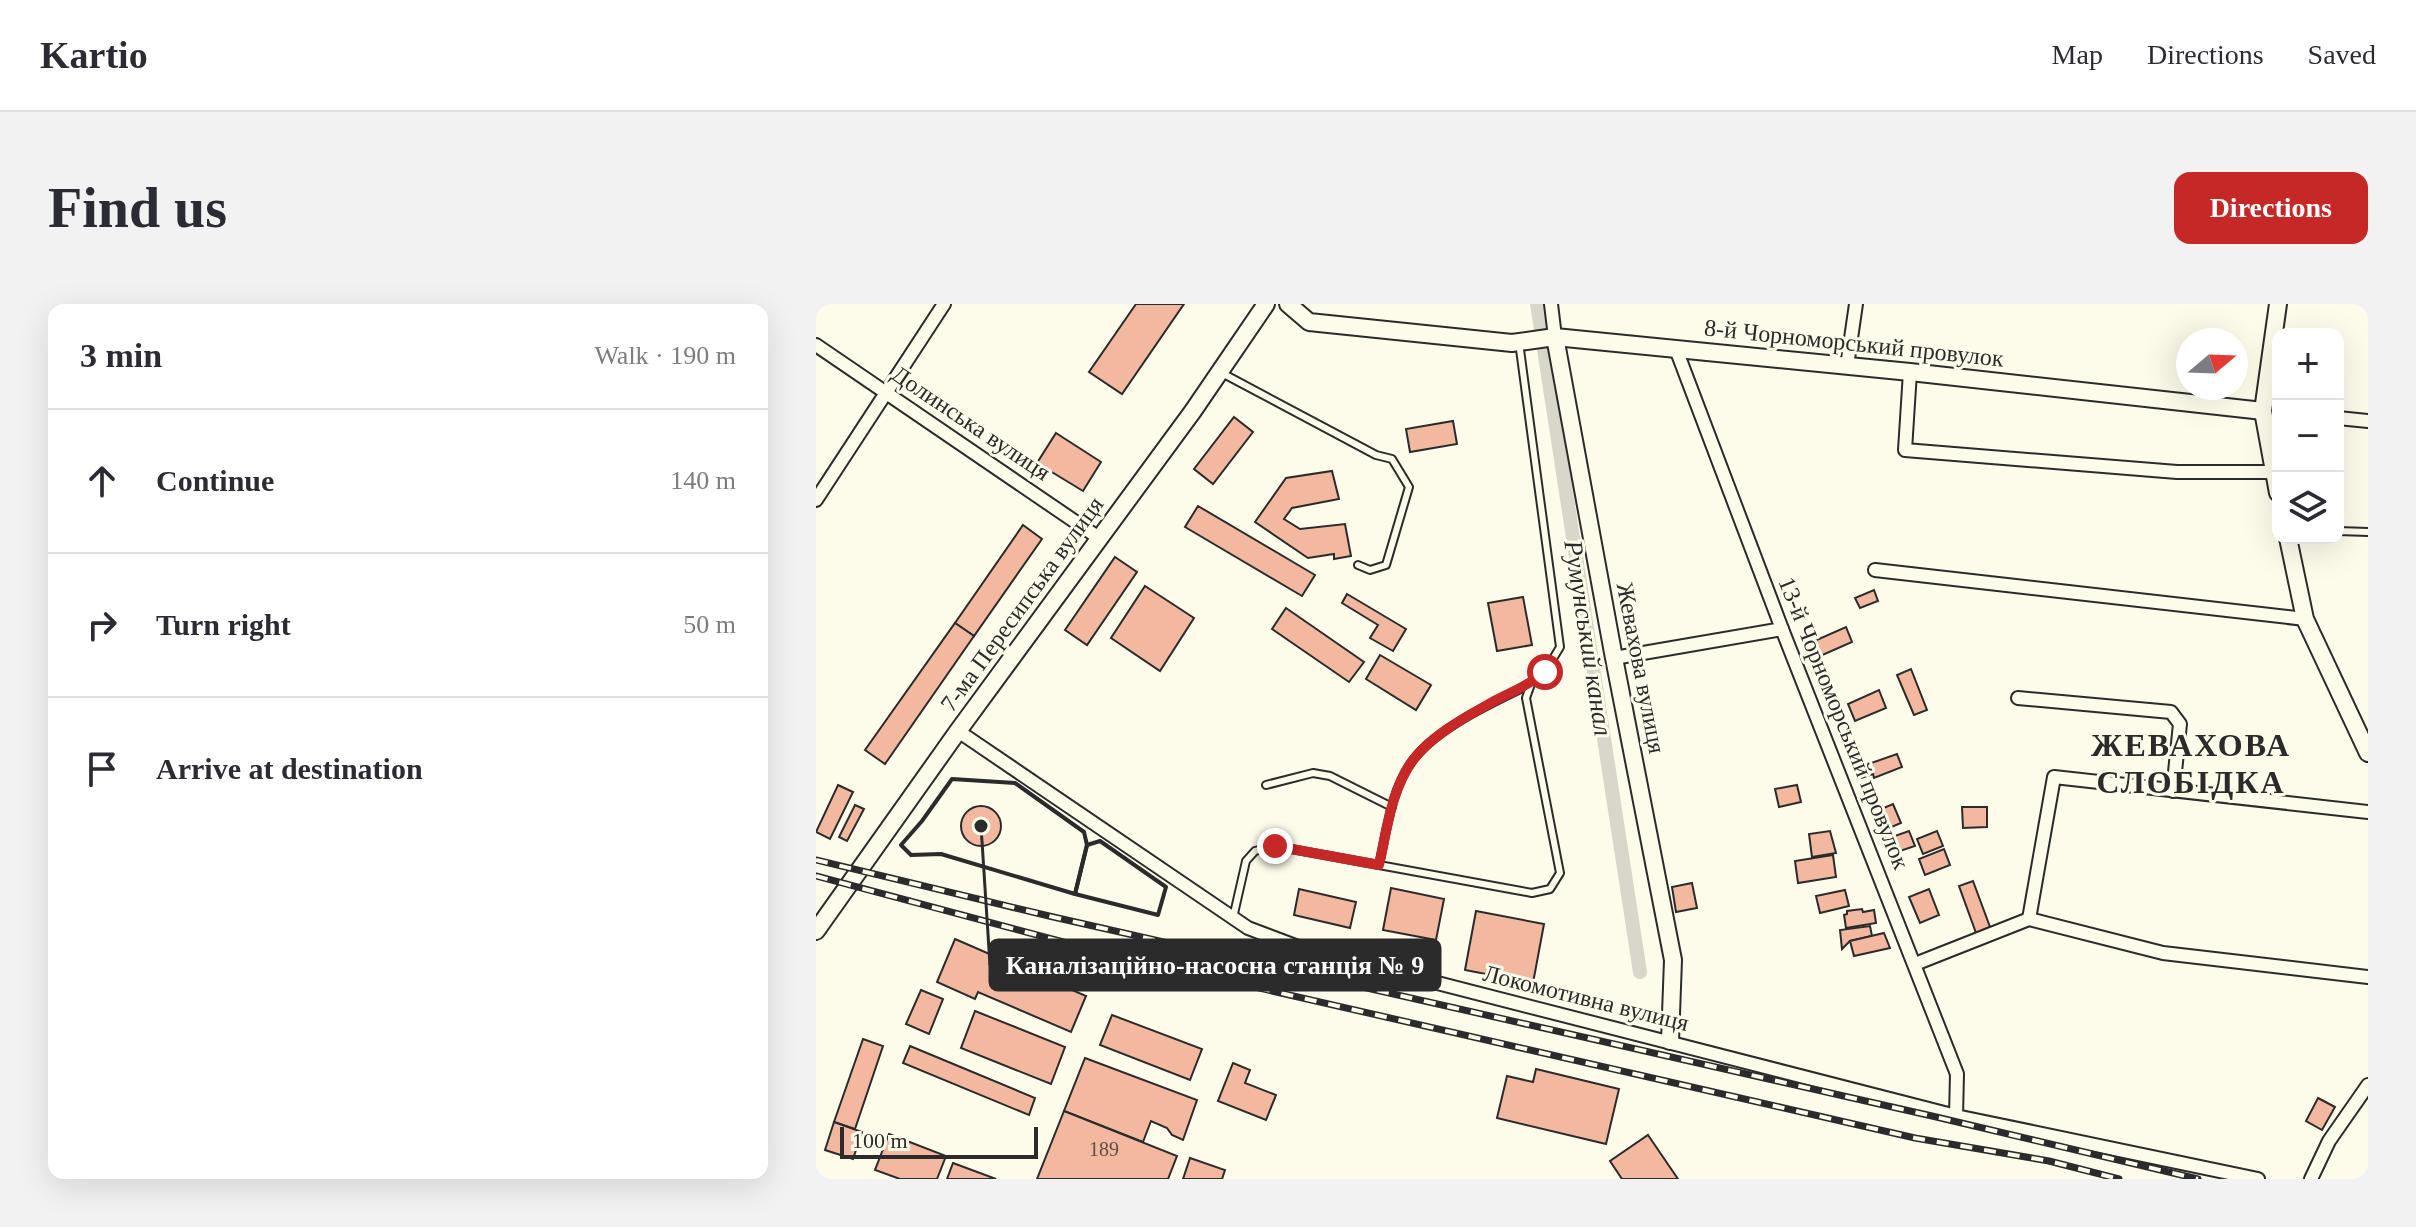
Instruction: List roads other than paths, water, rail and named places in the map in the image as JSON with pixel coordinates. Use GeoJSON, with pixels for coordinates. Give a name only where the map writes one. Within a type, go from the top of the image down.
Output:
{"type":"FeatureCollection","features":[{"type":"Feature","properties":{"kind":"street"},"geometry":{"type":"LineString","coordinates":[[816,500],[944,304]]}},
{"type":"Feature","properties":{"kind":"street","name":"7-ма Пересипська вулиця"},"geometry":{"type":"LineString","coordinates":[[816,931],[1266,304]]}},
{"type":"Feature","properties":{"kind":"street","name":"8-й Чорноморський провулок"},"geometry":{"type":"LineString","coordinates":[[1288,304],[1309,322],[1519,342],[1555,337],[2270,412]]}},
{"type":"Feature","properties":{"kind":"street","name":"Жевахова вулиця"},"geometry":{"type":"LineString","coordinates":[[1551,304],[1614,658],[1673,960],[1670,1041]]}},
{"type":"Feature","properties":{"kind":"street"},"geometry":{"type":"LineString","coordinates":[[1847,366],[1856,304]]}},
{"type":"Feature","properties":{"kind":"street"},"geometry":{"type":"LineString","coordinates":[[2272,442],[2270,412],[2278,304]]}},
{"type":"Feature","properties":{"kind":"street","name":"Долинська вулиця"},"geometry":{"type":"LineString","coordinates":[[816,345],[1099,538]]}},
{"type":"Feature","properties":{"kind":"street","name":"13-й Чорноморський провулок"},"geometry":{"type":"LineString","coordinates":[[1676,349],[1957,1074],[1956,1116]]}},
{"type":"Feature","properties":{"kind":"street"},"geometry":{"type":"LineString","coordinates":[[1910,372],[1905,450],[2177,472],[2272,472]]}},
{"type":"Feature","properties":{"kind":"street"},"geometry":{"type":"LineString","coordinates":[[2344,419],[2368,421]]}},
{"type":"Feature","properties":{"kind":"street"},"geometry":{"type":"LineString","coordinates":[[2289,544],[2305,619],[2368,753]]}},
{"type":"Feature","properties":{"kind":"street"},"geometry":{"type":"LineString","coordinates":[[1875,570],[2305,619]]}},
{"type":"Feature","properties":{"kind":"street"},"geometry":{"type":"LineString","coordinates":[[1614,658],[1782,629]]}},
{"type":"Feature","properties":{"kind":"street"},"geometry":{"type":"LineString","coordinates":[[2018,698],[2171,712],[2180,724],[2173,791]]}},
{"type":"Feature","properties":{"kind":"street","name":"Локомотивна вулиця"},"geometry":{"type":"LineString","coordinates":[[958,731],[1248,928],[1301,948],[1956,1116],[2258,1179]]}},
{"type":"Feature","properties":{"kind":"street"},"geometry":{"type":"LineString","coordinates":[[2029,919],[2054,777],[2368,812]]}},
{"type":"Feature","properties":{"kind":"street"},"geometry":{"type":"LineString","coordinates":[[1915,964],[2029,919],[2163,953],[2368,977]]}},
{"type":"Feature","properties":{"kind":"street"},"geometry":{"type":"LineString","coordinates":[[2311,1179],[2329,1141],[2368,1085]]}},
{"type":"Feature","properties":{"kind":"lane"},"geometry":{"type":"LineString","coordinates":[[1379,865],[1392,807],[1413,759],[1439,736],[1487,705],[1531,684],[1545,672],[1560,647],[1519,342]]}},
{"type":"Feature","properties":{"kind":"lane"},"geometry":{"type":"LineString","coordinates":[[1220,372],[1376,455],[1392,459],[1409,487],[1386,565],[1370,570],[1358,565]]}},
{"type":"Feature","properties":{"kind":"lane"},"geometry":{"type":"LineString","coordinates":[[2344,531],[2368,532]]}},
{"type":"Feature","properties":{"kind":"lane"},"geometry":{"type":"LineString","coordinates":[[1233,918],[1246,861],[1255,851],[1275,846],[1532,893],[1550,889],[1560,873],[1526,698],[1531,684]]}},
{"type":"Feature","properties":{"kind":"lane"},"geometry":{"type":"LineString","coordinates":[[1266,785],[1313,773],[1330,776],[1392,807]]}},
{"type":"Feature","properties":{"kind":"waterway","name":"Румунський канал"},"geometry":{"type":"LineString","coordinates":[[1537,304],[1640,972]]}},
{"type":"Feature","properties":{"kind":"railway"},"geometry":{"type":"LineString","coordinates":[[816,860],[2198,1179]]}},
{"type":"Feature","properties":{"kind":"railway"},"geometry":{"type":"LineString","coordinates":[[816,876],[1097,951],[1915,1138],[2049,1161],[2119,1179]]}},
{"type":"Feature","properties":{"kind":"place","name":"Каналізаційно-насосна станція № 9"},"geometry":{"type":"Point","coordinates":[981,826]}},
{"type":"Feature","properties":{"kind":"district","name":"ЖЕВАХОВА СЛОБІДКА"},"geometry":{"type":"Point","coordinates":[2191,764]}}]}
